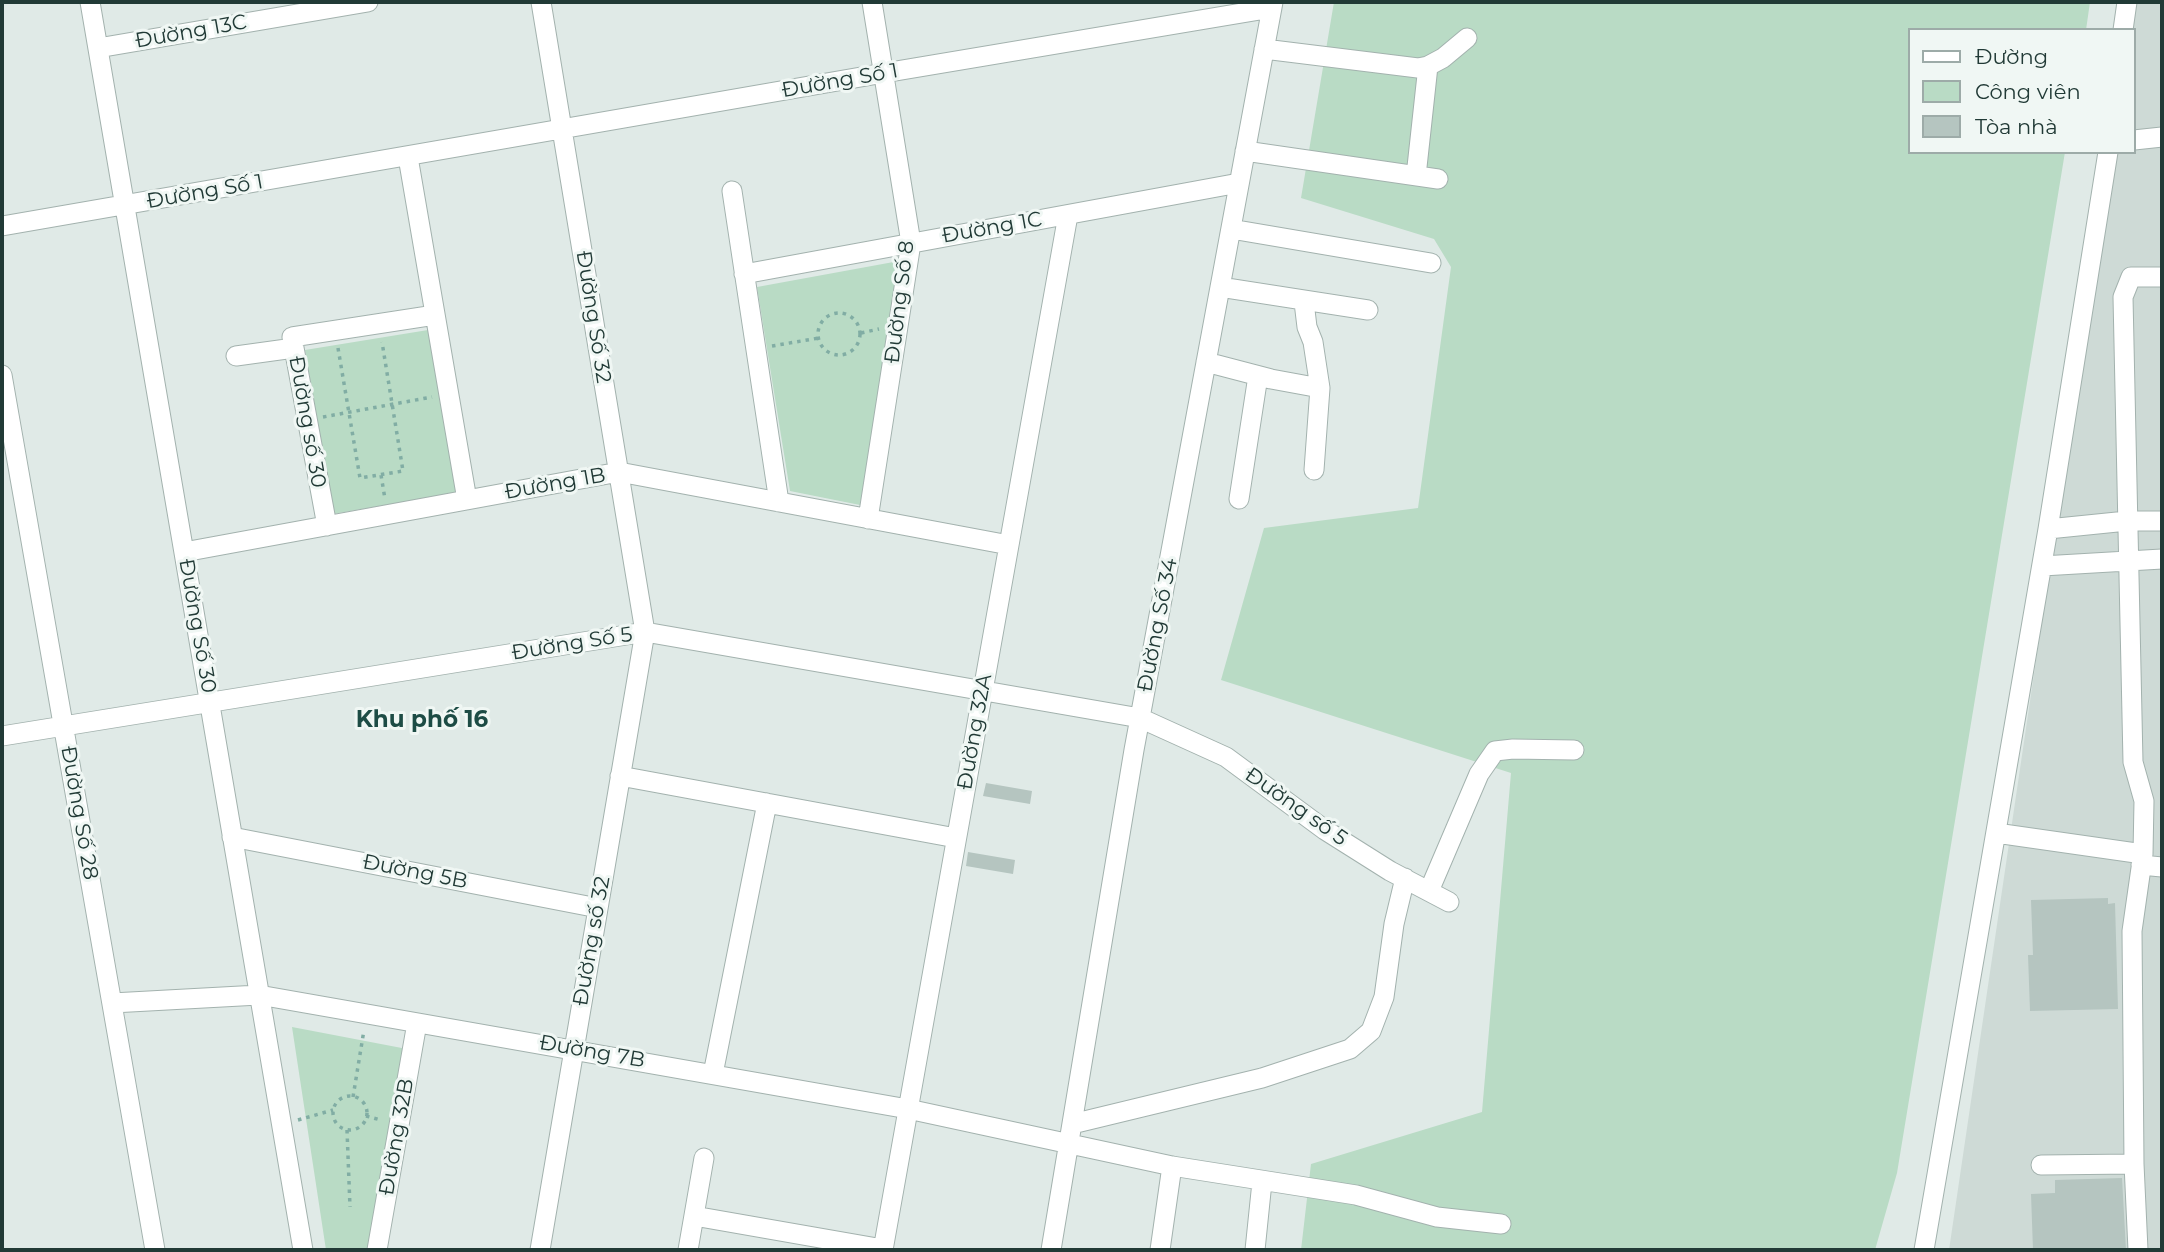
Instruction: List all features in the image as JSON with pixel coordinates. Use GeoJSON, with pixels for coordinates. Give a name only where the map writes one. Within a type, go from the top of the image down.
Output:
{"type":"FeatureCollection","features":[{"type":"Feature","properties":{"kind":"street","name":"Đường Số 30"},"geometry":{"type":"LineString","coordinates":[[90,2],[303,1250]]}},
{"type":"Feature","properties":{"kind":"street","name":"Đường 13C"},"geometry":{"type":"LineString","coordinates":[[98,48],[368,2]]}},
{"type":"Feature","properties":{"kind":"street","name":"Đường Số 32"},"geometry":{"type":"LineString","coordinates":[[541,2],[645,632]]}},
{"type":"Feature","properties":{"kind":"street","name":"Đường Số 8"},"geometry":{"type":"LineString","coordinates":[[868,519],[911,243],[872,2]]}},
{"type":"Feature","properties":{"kind":"street"},"geometry":{"type":"LineString","coordinates":[[2123,28],[2127,2]]}},
{"type":"Feature","properties":{"kind":"street","name":"Đường Số 1"},"geometry":{"type":"LineString","coordinates":[[2,226],[1273,5]]}},
{"type":"Feature","properties":{"kind":"street","name":"Đường Số 34"},"geometry":{"type":"LineString","coordinates":[[1051,1250],[1140,718],[1273,5]]}},
{"type":"Feature","properties":{"kind":"street"},"geometry":{"type":"LineString","coordinates":[[1265,49],[1418,68],[1443,58],[1467,38]]}},
{"type":"Feature","properties":{"kind":"street"},"geometry":{"type":"LineString","coordinates":[[1416,176],[1428,66]]}},
{"type":"Feature","properties":{"kind":"street"},"geometry":{"type":"LineString","coordinates":[[2136,140],[2162,137]]}},
{"type":"Feature","properties":{"kind":"street"},"geometry":{"type":"LineString","coordinates":[[1245,151],[1438,179]]}},
{"type":"Feature","properties":{"kind":"street"},"geometry":{"type":"LineString","coordinates":[[1924,1250],[2042,566],[2108,154]]}},
{"type":"Feature","properties":{"kind":"street"},"geometry":{"type":"LineString","coordinates":[[408,157],[467,500]]}},
{"type":"Feature","properties":{"kind":"street","name":"Đường 1C"},"geometry":{"type":"LineString","coordinates":[[744,274],[1239,183]]}},
{"type":"Feature","properties":{"kind":"street"},"geometry":{"type":"LineString","coordinates":[[732,191],[779,502]]}},
{"type":"Feature","properties":{"kind":"street","name":"Đường 32A"},"geometry":{"type":"LineString","coordinates":[[883,1250],[1068,215]]}},
{"type":"Feature","properties":{"kind":"street"},"geometry":{"type":"LineString","coordinates":[[1231,229],[1431,263]]}},
{"type":"Feature","properties":{"kind":"street"},"geometry":{"type":"LineString","coordinates":[[2138,1250],[2134,1164],[2132,931],[2153,800],[2133,762],[2123,297],[2131,277],[2162,277]]}},
{"type":"Feature","properties":{"kind":"street"},"geometry":{"type":"LineString","coordinates":[[1220,287],[1368,310]]}},
{"type":"Feature","properties":{"kind":"street"},"geometry":{"type":"LineString","coordinates":[[1304,302],[1320,388],[1314,470]]}},
{"type":"Feature","properties":{"kind":"street","name":"Đường số 30"},"geometry":{"type":"LineString","coordinates":[[327,526],[292,337],[435,315]]}},
{"type":"Feature","properties":{"kind":"street"},"geometry":{"type":"LineString","coordinates":[[236,356],[294,348]]}},
{"type":"Feature","properties":{"kind":"street"},"geometry":{"type":"LineString","coordinates":[[1206,362],[1320,388]]}},
{"type":"Feature","properties":{"kind":"street","name":"Đường Số 28"},"geometry":{"type":"LineString","coordinates":[[2,375],[155,1250]]}},
{"type":"Feature","properties":{"kind":"street"},"geometry":{"type":"LineString","coordinates":[[1239,499],[1258,376]]}},
{"type":"Feature","properties":{"kind":"street","name":"Đường 1B"},"geometry":{"type":"LineString","coordinates":[[184,552],[619,472],[1009,545]]}},
{"type":"Feature","properties":{"kind":"street"},"geometry":{"type":"LineString","coordinates":[[2048,529],[2127,521],[2162,521]]}},
{"type":"Feature","properties":{"kind":"street"},"geometry":{"type":"LineString","coordinates":[[2042,566],[2162,559]]}},
{"type":"Feature","properties":{"kind":"street","name":"Đường Số 5"},"geometry":{"type":"LineString","coordinates":[[2,736],[645,632],[1140,718]]}},
{"type":"Feature","properties":{"kind":"street","name":"Đường số 32"},"geometry":{"type":"LineString","coordinates":[[540,1250],[645,632]]}},
{"type":"Feature","properties":{"kind":"street","name":"Đường số 5"},"geometry":{"type":"LineString","coordinates":[[1140,718],[1226,757],[1325,830],[1449,902]]}},
{"type":"Feature","properties":{"kind":"street"},"geometry":{"type":"LineString","coordinates":[[1429,891],[1479,774],[1495,751],[1574,750]]}},
{"type":"Feature","properties":{"kind":"street"},"geometry":{"type":"LineString","coordinates":[[620,776],[956,838]]}},
{"type":"Feature","properties":{"kind":"street"},"geometry":{"type":"LineString","coordinates":[[713,1074],[767,803]]}},
{"type":"Feature","properties":{"kind":"street"},"geometry":{"type":"LineString","coordinates":[[1996,832],[2142,859],[2162,867]]}},
{"type":"Feature","properties":{"kind":"street","name":"Đường 5B"},"geometry":{"type":"LineString","coordinates":[[232,837],[598,908]]}},
{"type":"Feature","properties":{"kind":"street"},"geometry":{"type":"LineString","coordinates":[[1072,1124],[1262,1078],[1350,1049],[1371,1031],[1384,998],[1394,924],[1405,878]]}},
{"type":"Feature","properties":{"kind":"street","name":"Đường 7B"},"geometry":{"type":"LineString","coordinates":[[112,1003],[259,995],[908,1109],[1172,1167],[1356,1195],[1437,1217],[1501,1224]]}},
{"type":"Feature","properties":{"kind":"street","name":"Đường 32B"},"geometry":{"type":"LineString","coordinates":[[377,1250],[417,1023]]}},
{"type":"Feature","properties":{"kind":"street"},"geometry":{"type":"LineString","coordinates":[[688,1250],[705,1158]]}},
{"type":"Feature","properties":{"kind":"street"},"geometry":{"type":"LineString","coordinates":[[2041,1166],[2134,1164]]}},
{"type":"Feature","properties":{"kind":"street"},"geometry":{"type":"LineString","coordinates":[[1160,1250],[1172,1167]]}},
{"type":"Feature","properties":{"kind":"street"},"geometry":{"type":"LineString","coordinates":[[1255,1250],[1262,1182]]}},
{"type":"Feature","properties":{"kind":"street"},"geometry":{"type":"LineString","coordinates":[[694,1216],[883,1250]]}},
{"type":"Feature","properties":{"kind":"path"},"geometry":{"type":"LineString","coordinates":[[838,313],[851,316],[861,333],[857,346],[846,354],[839,355],[826,350],[819,338],[820,324],[831,314],[838,313]]}},
{"type":"Feature","properties":{"kind":"path"},"geometry":{"type":"LineString","coordinates":[[335,329],[360,478],[403,471],[379,323]]}},
{"type":"Feature","properties":{"kind":"path"},"geometry":{"type":"LineString","coordinates":[[755,350],[819,338]]}},
{"type":"Feature","properties":{"kind":"path"},"geometry":{"type":"LineString","coordinates":[[307,420],[448,394]]}},
{"type":"Feature","properties":{"kind":"path"},"geometry":{"type":"LineString","coordinates":[[381,475],[387,515]]}},
{"type":"Feature","properties":{"kind":"path"},"geometry":{"type":"LineString","coordinates":[[353,1097],[367,1013]]}},
{"type":"Feature","properties":{"kind":"path"},"geometry":{"type":"LineString","coordinates":[[353,1097],[366,1108],[366,1119],[358,1128],[347,1130],[335,1121],[333,1110],[338,1101],[353,1097]]}},
{"type":"Feature","properties":{"kind":"path"},"geometry":{"type":"LineString","coordinates":[[282,1125],[333,1110]]}},
{"type":"Feature","properties":{"kind":"path"},"geometry":{"type":"LineString","coordinates":[[347,1130],[350,1207]]}},
{"type":"Feature","properties":{"kind":"shaded area"},"geometry":{"type":"Polygon","coordinates":[[[2134,2],[2162,2],[2162,1250],[1949,1250],[2111,154],[2136,154],[2136,28],[2130,28],[2134,2]]]}},
{"type":"Feature","properties":{"kind":"green space"},"geometry":{"type":"Polygon","coordinates":[[[1334,2],[2090,2],[2086,28],[1909,28],[1909,154],[2065,154],[1897,1173],[1875,1250],[1301,1250],[1311,1164],[1482,1112],[1511,773],[1221,680],[1264,528],[1418,508],[1451,267],[1434,239],[1301,198],[1334,2]]]}},
{"type":"Feature","properties":{"kind":"green space"},"geometry":{"type":"Polygon","coordinates":[[[899,261],[860,505],[790,491],[757,287],[899,261]]]}},
{"type":"Feature","properties":{"kind":"green space"},"geometry":{"type":"Polygon","coordinates":[[[428,330],[456,493],[333,514],[305,350],[428,330]]]}},
{"type":"Feature","properties":{"kind":"green space"},"geometry":{"type":"Polygon","coordinates":[[[292,1027],[407,1049],[376,1250],[326,1250],[292,1027]]]}},
{"type":"Feature","properties":{"kind":"building"},"geometry":{"type":"Polygon","coordinates":[[[986,783],[1032,791],[1030,804],[983,796],[986,783]]]}},
{"type":"Feature","properties":{"kind":"building"},"geometry":{"type":"Polygon","coordinates":[[[968,852],[1015,860],[1013,874],[966,866],[968,852]]]}},
{"type":"Feature","properties":{"kind":"building"},"geometry":{"type":"Polygon","coordinates":[[[2108,898],[2108,904],[2115,903],[2118,1009],[2030,1011],[2028,955],[2033,955],[2031,900],[2108,898]]]}},
{"type":"Feature","properties":{"kind":"building"},"geometry":{"type":"Polygon","coordinates":[[[2122,1178],[2126,1250],[2033,1250],[2031,1194],[2055,1193],[2055,1180],[2122,1178]]]}},
{"type":"Feature","properties":{"kind":"district","name":"Khu phố 16"},"geometry":{"type":"Point","coordinates":[422,720]}}]}
